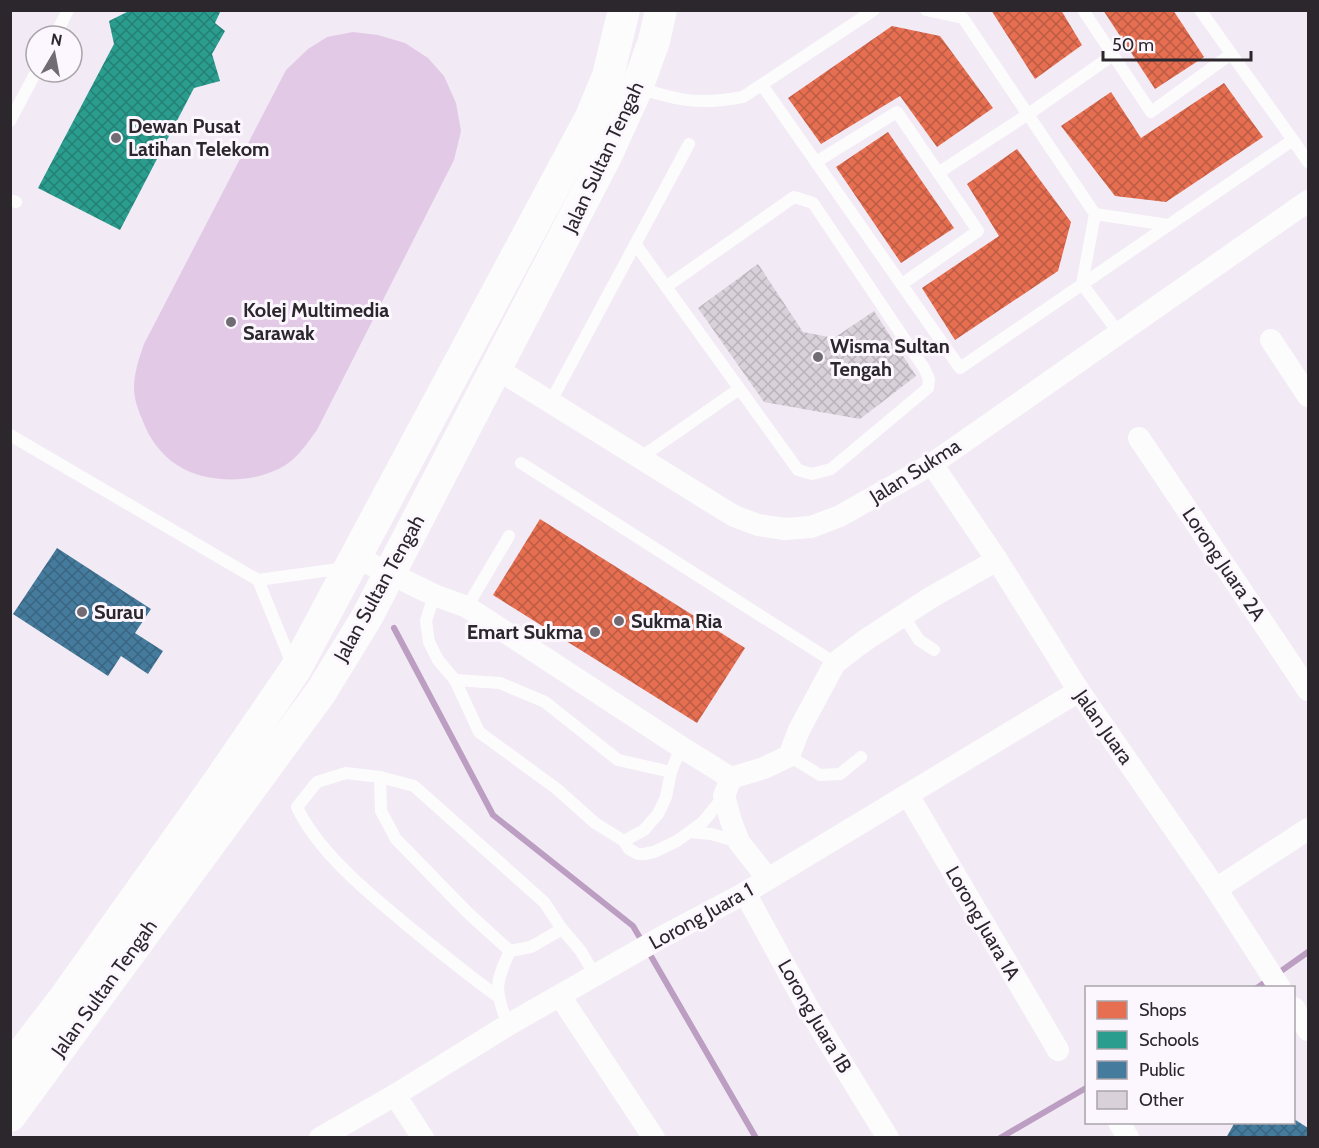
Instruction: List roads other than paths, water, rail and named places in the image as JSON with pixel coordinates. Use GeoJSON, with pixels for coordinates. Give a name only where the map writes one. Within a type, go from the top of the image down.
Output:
{"type":"FeatureCollection","features":[{"type":"Feature","properties":{"kind":"main road","name":"Jalan Sultan Tengah"},"geometry":{"type":"LineString","coordinates":[[10,1070],[206,800],[295,670],[591,117],[608,76],[624,10]]}},
{"type":"Feature","properties":{"kind":"main road","name":"Jalan Sultan Tengah"},"geometry":{"type":"LineString","coordinates":[[10,1116],[321,692],[367,617],[607,154],[637,88],[654,41],[661,10]]}},
{"type":"Feature","properties":{"kind":"street","name":"Jalan Sukma"},"geometry":{"type":"LineString","coordinates":[[497,369],[734,516],[758,525],[785,529],[811,527],[840,516],[932,464],[1308,201]]}},
{"type":"Feature","properties":{"kind":"street"},"geometry":{"type":"LineString","coordinates":[[1271,340],[1308,396]]}},
{"type":"Feature","properties":{"kind":"street","name":"Lorong Juara 2A"},"geometry":{"type":"LineString","coordinates":[[1139,438],[1308,690]]}},
{"type":"Feature","properties":{"kind":"street","name":"Jalan Juara"},"geometry":{"type":"LineString","coordinates":[[932,464],[997,560],[1079,691],[1216,889],[1279,986]]}},
{"type":"Feature","properties":{"kind":"street"},"geometry":{"type":"LineString","coordinates":[[728,787],[789,756],[799,730],[835,663],[903,615],[997,560]]}},
{"type":"Feature","properties":{"kind":"street"},"geometry":{"type":"LineString","coordinates":[[353,562],[389,573],[434,595],[467,607],[681,747],[728,787],[739,842],[768,879]]}},
{"type":"Feature","properties":{"kind":"street","name":"Lorong Juara 1"},"geometry":{"type":"LineString","coordinates":[[320,1137],[395,1095],[508,1025],[595,975],[745,893],[1079,691]]}},
{"type":"Feature","properties":{"kind":"street","name":"Lorong Juara 1A"},"geometry":{"type":"LineString","coordinates":[[908,795],[1058,1050]]}},
{"type":"Feature","properties":{"kind":"street"},"geometry":{"type":"LineString","coordinates":[[1216,889],[1308,830]]}},
{"type":"Feature","properties":{"kind":"street","name":"Lorong Juara 1B"},"geometry":{"type":"LineString","coordinates":[[745,893],[808,1008],[888,1137]]}},
{"type":"Feature","properties":{"kind":"street"},"geometry":{"type":"LineString","coordinates":[[560,996],[654,1137]]}},
{"type":"Feature","properties":{"kind":"street"},"geometry":{"type":"LineString","coordinates":[[1295,1011],[1308,1030]]}},
{"type":"Feature","properties":{"kind":"street"},"geometry":{"type":"LineString","coordinates":[[395,1095],[423,1137]]}},
{"type":"Feature","properties":{"kind":"street"},"geometry":{"type":"LineString","coordinates":[[1120,1124],[1128,1137]]}},
{"type":"Feature","properties":{"kind":"lane"},"geometry":{"type":"LineString","coordinates":[[61,24],[68,10]]}},
{"type":"Feature","properties":{"kind":"lane"},"geometry":{"type":"LineString","coordinates":[[637,88],[690,102],[718,102],[743,97],[874,10]]}},
{"type":"Feature","properties":{"kind":"lane"},"geometry":{"type":"LineString","coordinates":[[926,10],[963,14],[1095,214],[1082,284],[1118,332]]}},
{"type":"Feature","properties":{"kind":"lane"},"geometry":{"type":"LineString","coordinates":[[1083,10],[1151,112],[1231,54]]}},
{"type":"Feature","properties":{"kind":"lane"},"geometry":{"type":"LineString","coordinates":[[1200,10],[1308,162]]}},
{"type":"Feature","properties":{"kind":"lane"},"geometry":{"type":"LineString","coordinates":[[938,173],[1028,115],[1113,55]]}},
{"type":"Feature","properties":{"kind":"lane"},"geometry":{"type":"LineString","coordinates":[[10,121],[30,84]]}},
{"type":"Feature","properties":{"kind":"lane"},"geometry":{"type":"LineString","coordinates":[[762,85],[960,368],[1293,140]]}},
{"type":"Feature","properties":{"kind":"lane"},"geometry":{"type":"LineString","coordinates":[[816,162],[897,112],[978,231],[902,284]]}},
{"type":"Feature","properties":{"kind":"lane"},"geometry":{"type":"LineString","coordinates":[[551,401],[689,144]]}},
{"type":"Feature","properties":{"kind":"lane"},"geometry":{"type":"LineString","coordinates":[[636,245],[798,470],[812,474],[831,469],[928,388],[929,378],[924,368],[813,203],[794,197],[666,286]]}},
{"type":"Feature","properties":{"kind":"lane"},"geometry":{"type":"LineString","coordinates":[[1095,214],[1168,225]]}},
{"type":"Feature","properties":{"kind":"lane"},"geometry":{"type":"LineString","coordinates":[[640,458],[739,389]]}},
{"type":"Feature","properties":{"kind":"lane"},"geometry":{"type":"LineString","coordinates":[[10,435],[258,580],[295,670]]}},
{"type":"Feature","properties":{"kind":"lane"},"geometry":{"type":"LineString","coordinates":[[521,463],[835,663]]}},
{"type":"Feature","properties":{"kind":"lane"},"geometry":{"type":"LineString","coordinates":[[467,607],[509,536]]}},
{"type":"Feature","properties":{"kind":"lane"},"geometry":{"type":"LineString","coordinates":[[258,580],[353,562]]}},
{"type":"Feature","properties":{"kind":"lane"},"geometry":{"type":"LineString","coordinates":[[434,595],[426,621],[429,642],[438,660],[454,681],[480,732],[557,789],[595,823],[624,840],[629,849],[638,854],[654,852],[690,832],[703,822],[728,787]]}},
{"type":"Feature","properties":{"kind":"lane"},"geometry":{"type":"LineString","coordinates":[[903,615],[919,640],[934,650]]}},
{"type":"Feature","properties":{"kind":"lane"},"geometry":{"type":"LineString","coordinates":[[454,681],[500,683],[545,702],[618,760],[671,772]]}},
{"type":"Feature","properties":{"kind":"lane"},"geometry":{"type":"LineString","coordinates":[[624,840],[644,830],[658,814],[666,797],[671,772],[681,747]]}},
{"type":"Feature","properties":{"kind":"lane"},"geometry":{"type":"LineString","coordinates":[[789,756],[820,775],[840,774],[861,757]]}},
{"type":"Feature","properties":{"kind":"lane"},"geometry":{"type":"LineString","coordinates":[[497,996],[364,889],[324,846],[303,820],[297,807],[317,782],[346,773],[380,777],[414,786],[544,902],[562,930],[580,950],[595,975]]}},
{"type":"Feature","properties":{"kind":"lane"},"geometry":{"type":"LineString","coordinates":[[380,777],[381,811],[396,839],[467,912],[510,951]]}},
{"type":"Feature","properties":{"kind":"lane"},"geometry":{"type":"LineString","coordinates":[[690,832],[711,834],[739,842]]}},
{"type":"Feature","properties":{"kind":"lane"},"geometry":{"type":"LineString","coordinates":[[510,951],[531,947],[562,930]]}},
{"type":"Feature","properties":{"kind":"lane"},"geometry":{"type":"LineString","coordinates":[[508,1025],[497,996],[500,973],[510,951]]}},
{"type":"Feature","properties":{"kind":"waterway"},"geometry":{"type":"LineString","coordinates":[[394,628],[493,815],[633,926],[643,943]]}},
{"type":"Feature","properties":{"kind":"waterway"},"geometry":{"type":"LineString","coordinates":[[648,951],[756,1138]]}},
{"type":"Feature","properties":{"kind":"waterway"},"geometry":{"type":"LineString","coordinates":[[1260,986],[1308,952]]}},
{"type":"Feature","properties":{"kind":"waterway"},"geometry":{"type":"LineString","coordinates":[[1000,1138],[1085,1089]]}},
{"type":"Feature","properties":{"kind":"place","name":"Dewan Pusat Latihan Telekom"},"geometry":{"type":"Point","coordinates":[116,138]}},
{"type":"Feature","properties":{"kind":"place","name":"Kolej Multimedia Sarawak"},"geometry":{"type":"Point","coordinates":[231,322]}},
{"type":"Feature","properties":{"kind":"place","name":"Wisma Sultan Tengah"},"geometry":{"type":"Point","coordinates":[818,357]}},
{"type":"Feature","properties":{"kind":"place","name":"Surau"},"geometry":{"type":"Point","coordinates":[82,612]}},
{"type":"Feature","properties":{"kind":"place","name":"Sukma Ria"},"geometry":{"type":"Point","coordinates":[619,621]}},
{"type":"Feature","properties":{"kind":"place","name":"Emart Sukma"},"geometry":{"type":"Point","coordinates":[595,632]}}]}
